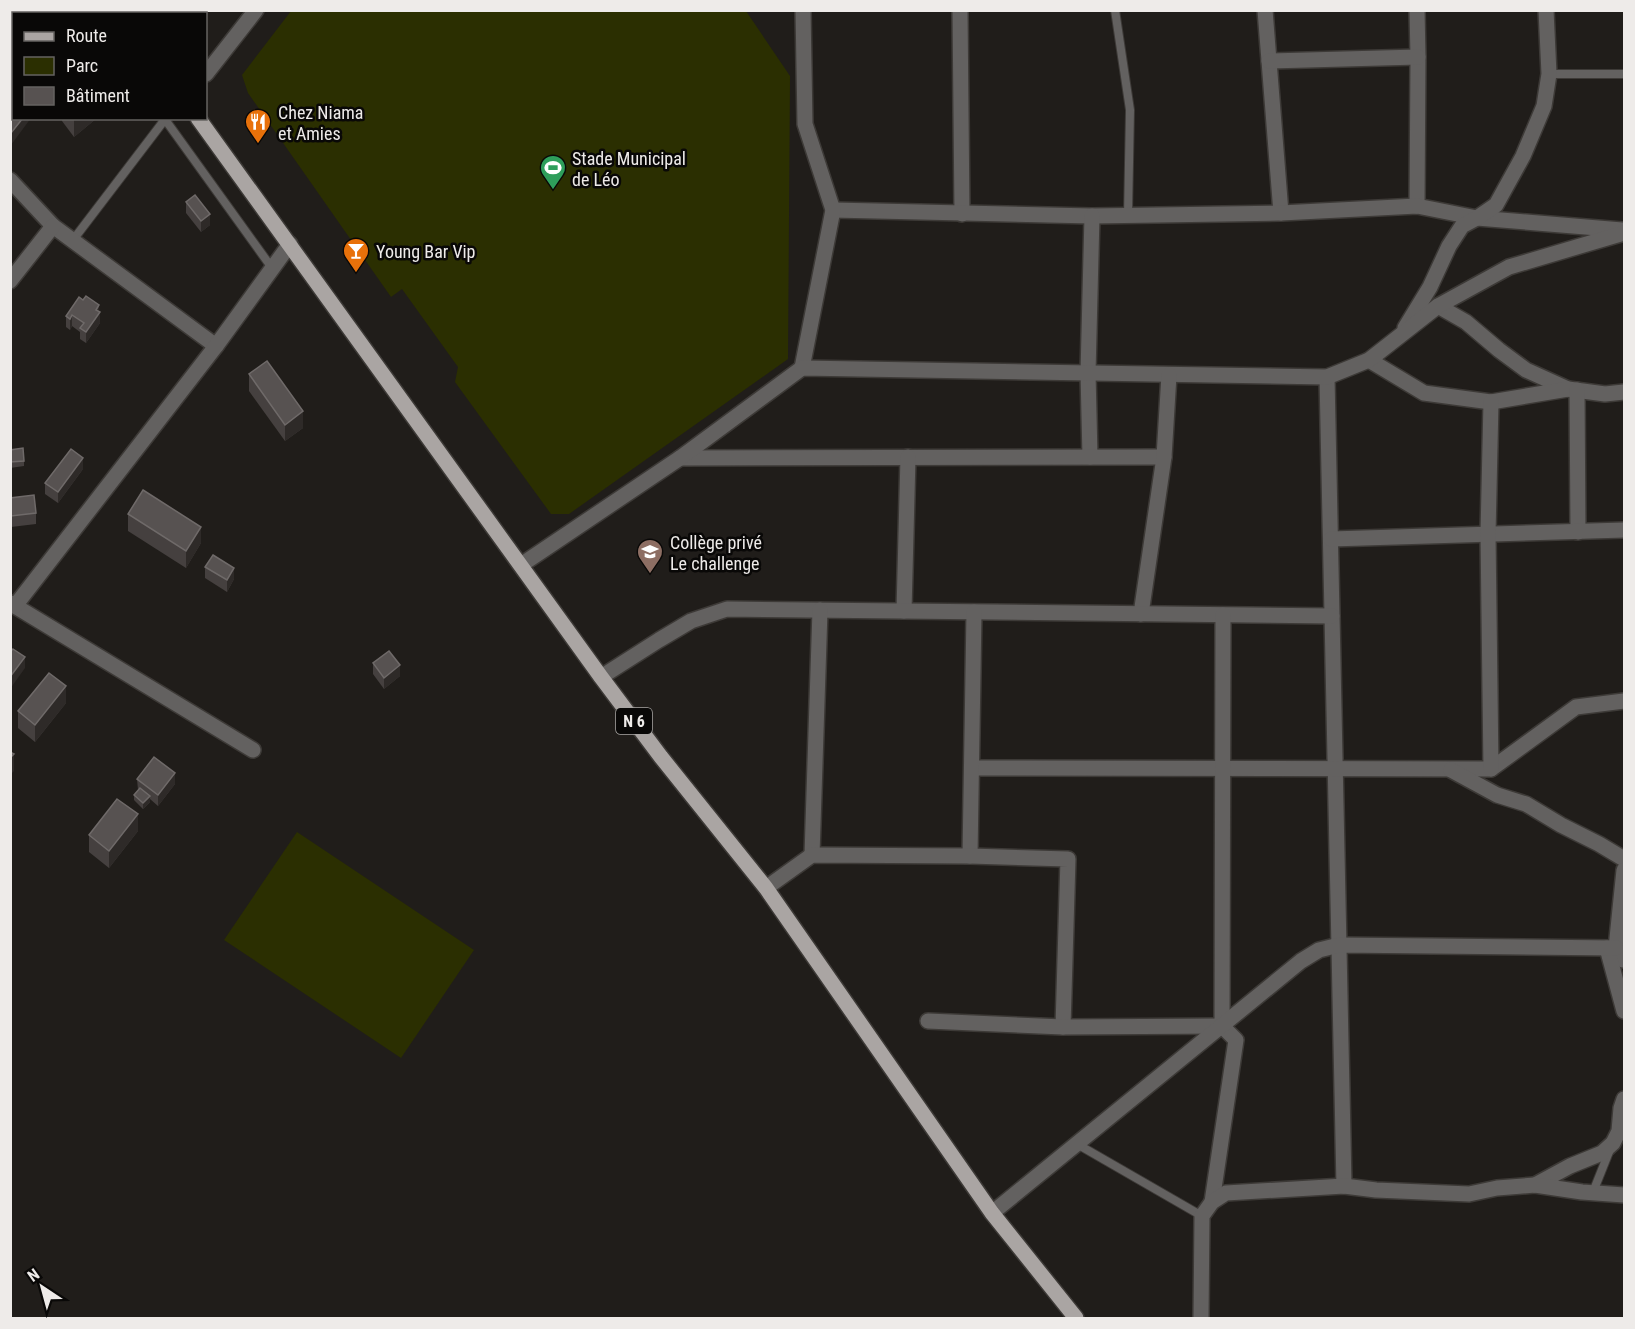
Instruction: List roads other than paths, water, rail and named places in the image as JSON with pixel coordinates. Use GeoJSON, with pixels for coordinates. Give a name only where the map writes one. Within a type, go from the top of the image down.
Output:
{"type":"FeatureCollection","features":[{"type":"Feature","properties":{"kind":"main road","name":"N 6"},"geometry":{"type":"LineString","coordinates":[[199,120],[601,677],[661,757],[766,888],[992,1213],[1076,1318]]}},
{"type":"Feature","properties":{"kind":"street"},"geometry":{"type":"LineString","coordinates":[[207,73],[256,10]]}},
{"type":"Feature","properties":{"kind":"street"},"geometry":{"type":"LineString","coordinates":[[801,368],[833,210],[805,124],[803,10]]}},
{"type":"Feature","properties":{"kind":"street"},"geometry":{"type":"LineString","coordinates":[[960,10],[962,214]]}},
{"type":"Feature","properties":{"kind":"street"},"geometry":{"type":"LineString","coordinates":[[1265,10],[1281,213]]}},
{"type":"Feature","properties":{"kind":"street"},"geometry":{"type":"LineString","coordinates":[[1417,10],[1417,206]]}},
{"type":"Feature","properties":{"kind":"street"},"geometry":{"type":"LineString","coordinates":[[1399,338],[1430,287],[1449,246],[1462,225],[1496,205],[1523,156],[1544,106],[1549,74],[1546,10]]}},
{"type":"Feature","properties":{"kind":"street"},"geometry":{"type":"LineString","coordinates":[[1269,61],[1418,57]]}},
{"type":"Feature","properties":{"kind":"street"},"geometry":{"type":"LineString","coordinates":[[10,180],[53,226],[216,346]]}},
{"type":"Feature","properties":{"kind":"street"},"geometry":{"type":"LineString","coordinates":[[833,210],[1128,216],[1281,213],[1417,206],[1477,218],[1624,232]]}},
{"type":"Feature","properties":{"kind":"street"},"geometry":{"type":"LineString","coordinates":[[1090,457],[1088,373],[1092,216]]}},
{"type":"Feature","properties":{"kind":"street"},"geometry":{"type":"LineString","coordinates":[[10,281],[53,226]]}},
{"type":"Feature","properties":{"kind":"street"},"geometry":{"type":"LineString","coordinates":[[521,565],[680,458],[801,368],[1327,377],[1369,360],[1438,306],[1509,267],[1624,232]]}},
{"type":"Feature","properties":{"kind":"street"},"geometry":{"type":"LineString","coordinates":[[253,750],[13,604],[216,346],[290,244]]}},
{"type":"Feature","properties":{"kind":"street"},"geometry":{"type":"LineString","coordinates":[[1438,306],[1466,322],[1526,370],[1572,389],[1605,394],[1624,393]]}},
{"type":"Feature","properties":{"kind":"street"},"geometry":{"type":"LineString","coordinates":[[1369,360],[1424,393],[1491,402],[1572,389]]}},
{"type":"Feature","properties":{"kind":"street"},"geometry":{"type":"LineString","coordinates":[[1141,614],[1164,457],[1169,375]]}},
{"type":"Feature","properties":{"kind":"street"},"geometry":{"type":"LineString","coordinates":[[1327,377],[1344,1186]]}},
{"type":"Feature","properties":{"kind":"street"},"geometry":{"type":"LineString","coordinates":[[1572,389],[1578,532]]}},
{"type":"Feature","properties":{"kind":"street"},"geometry":{"type":"LineString","coordinates":[[1491,402],[1488,534],[1491,769]]}},
{"type":"Feature","properties":{"kind":"street"},"geometry":{"type":"LineString","coordinates":[[904,611],[908,457]]}},
{"type":"Feature","properties":{"kind":"street"},"geometry":{"type":"LineString","coordinates":[[680,458],[1164,457]]}},
{"type":"Feature","properties":{"kind":"street"},"geometry":{"type":"LineString","coordinates":[[1330,539],[1624,530]]}},
{"type":"Feature","properties":{"kind":"street"},"geometry":{"type":"LineString","coordinates":[[601,677],[691,621],[727,609],[1332,616]]}},
{"type":"Feature","properties":{"kind":"street"},"geometry":{"type":"LineString","coordinates":[[812,855],[820,610]]}},
{"type":"Feature","properties":{"kind":"street"},"geometry":{"type":"LineString","coordinates":[[970,856],[974,612]]}},
{"type":"Feature","properties":{"kind":"street"},"geometry":{"type":"LineString","coordinates":[[1212,1202],[1236,1040],[1222,1026],[1222,615]]}},
{"type":"Feature","properties":{"kind":"street"},"geometry":{"type":"LineString","coordinates":[[972,768],[1491,769],[1576,707],[1624,701]]}},
{"type":"Feature","properties":{"kind":"street"},"geometry":{"type":"LineString","coordinates":[[1448,768],[1497,795],[1526,804],[1624,858]]}},
{"type":"Feature","properties":{"kind":"street"},"geometry":{"type":"LineString","coordinates":[[766,888],[812,855],[1068,859],[1063,1027]]}},
{"type":"Feature","properties":{"kind":"street"},"geometry":{"type":"LineString","coordinates":[[1624,870],[1616,952],[1624,1011]]}},
{"type":"Feature","properties":{"kind":"street"},"geometry":{"type":"LineString","coordinates":[[992,1213],[1301,961],[1319,950],[1339,945],[1616,952]]}},
{"type":"Feature","properties":{"kind":"street"},"geometry":{"type":"LineString","coordinates":[[928,1021],[1063,1027],[1222,1026]]}},
{"type":"Feature","properties":{"kind":"street"},"geometry":{"type":"LineString","coordinates":[[1535,1185],[1570,1166],[1602,1153],[1619,1131],[1624,1099]]}},
{"type":"Feature","properties":{"kind":"street"},"geometry":{"type":"LineString","coordinates":[[1201,1318],[1202,1216],[1212,1202],[1226,1193],[1344,1186],[1376,1190],[1469,1194],[1497,1188],[1535,1185],[1624,1195]]}},
{"type":"Feature","properties":{"kind":"lane"},"geometry":{"type":"LineString","coordinates":[[1115,10],[1130,110],[1128,216]]}},
{"type":"Feature","properties":{"kind":"lane"},"geometry":{"type":"LineString","coordinates":[[1549,74],[1624,74]]}},
{"type":"Feature","properties":{"kind":"lane"},"geometry":{"type":"LineString","coordinates":[[73,240],[164,120]]}},
{"type":"Feature","properties":{"kind":"lane"},"geometry":{"type":"LineString","coordinates":[[166,120],[272,268]]}},
{"type":"Feature","properties":{"kind":"lane"},"geometry":{"type":"LineString","coordinates":[[1593,1192],[1612,1143]]}},
{"type":"Feature","properties":{"kind":"lane"},"geometry":{"type":"LineString","coordinates":[[1077,1144],[1202,1216]]}},
{"type":"Feature","properties":{"kind":"place","name":"Chez Niama et Amies"},"geometry":{"type":"Point","coordinates":[258,145]}},
{"type":"Feature","properties":{"kind":"place","name":"Stade Municipal de Léo"},"geometry":{"type":"Point","coordinates":[553,191]}},
{"type":"Feature","properties":{"kind":"place","name":"Young Bar Vip"},"geometry":{"type":"Point","coordinates":[356,274]}},
{"type":"Feature","properties":{"kind":"place","name":"Collège privé Le challenge"},"geometry":{"type":"Point","coordinates":[650,575]}}]}
